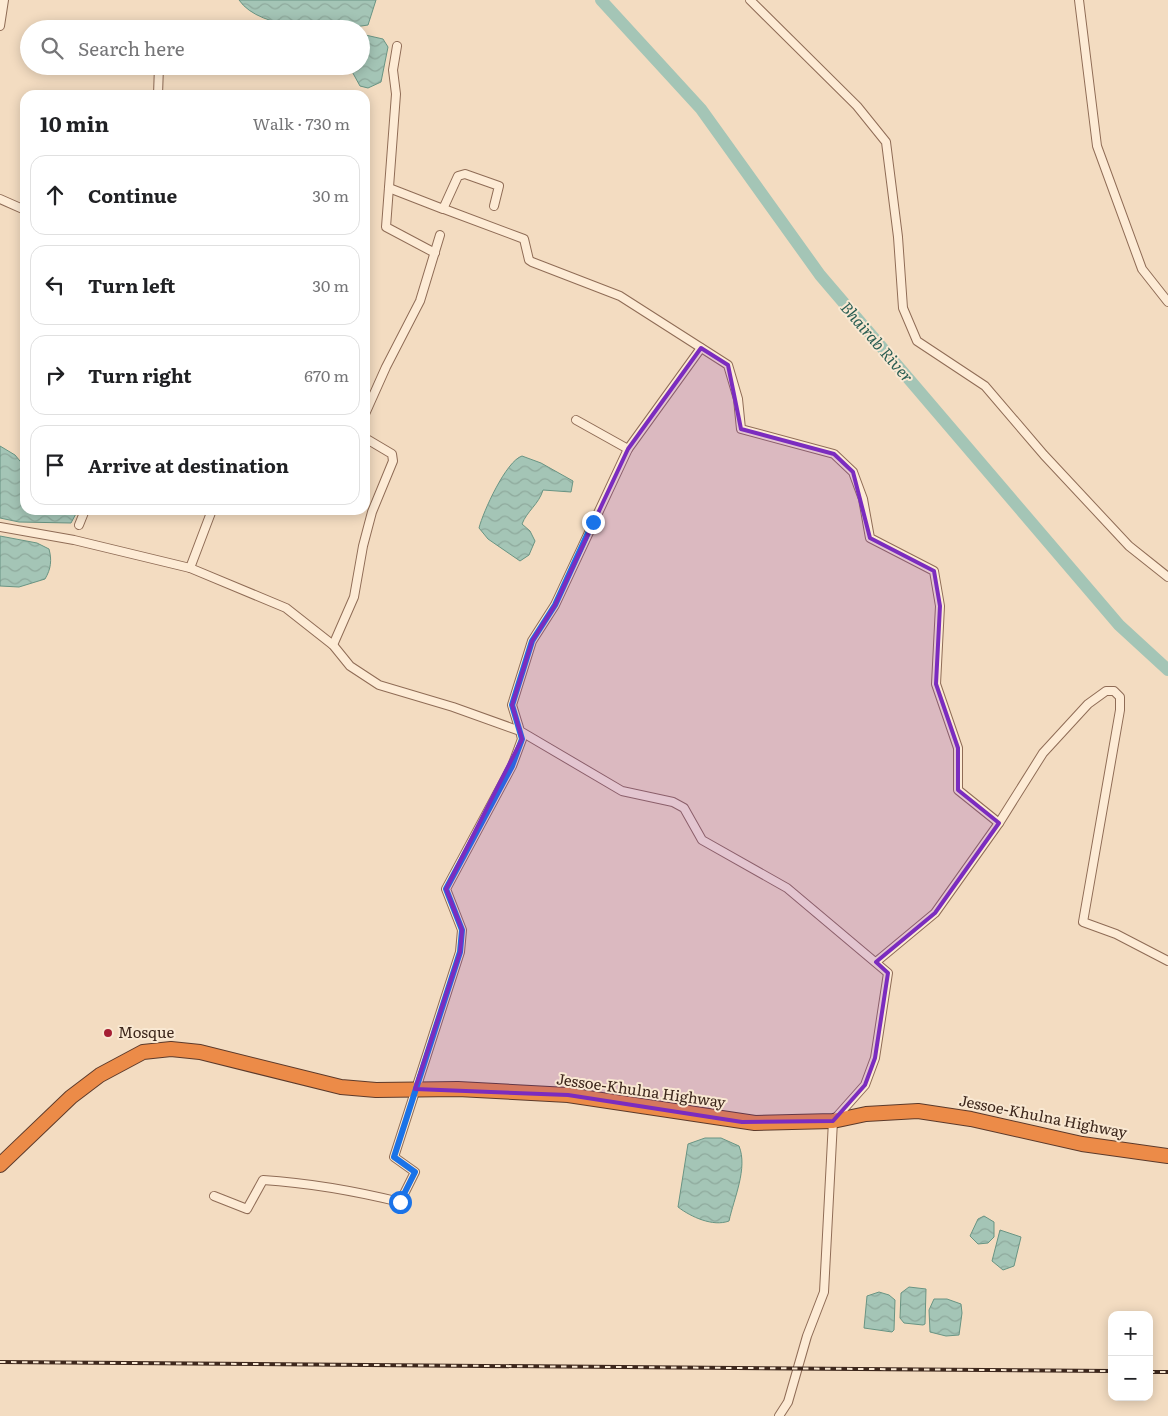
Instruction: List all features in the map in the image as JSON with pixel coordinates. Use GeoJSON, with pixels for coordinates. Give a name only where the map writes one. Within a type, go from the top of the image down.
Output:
{"type":"FeatureCollection","features":[{"type":"Feature","properties":{"kind":"highway","name":"Jessoe-Khulna Highway"},"geometry":{"type":"LineString","coordinates":[[0,1166],[63,1104],[90,1082],[130,1057],[152,1050],[172,1049],[200,1052],[341,1087],[376,1090],[415,1089],[568,1096],[742,1122],[833,1121],[856,1116],[898,1112],[930,1112],[1082,1144],[1168,1156]]}},
{"type":"Feature","properties":{"kind":"street"},"geometry":{"type":"LineString","coordinates":[[0,26],[4,0]]}},
{"type":"Feature","properties":{"kind":"street"},"geometry":{"type":"LineString","coordinates":[[750,0],[857,106],[886,142],[898,237],[903,308],[917,341],[985,386],[1044,455],[1129,546],[1168,577]]}},
{"type":"Feature","properties":{"kind":"street"},"geometry":{"type":"LineString","coordinates":[[1079,0],[1098,146],[1142,269],[1168,302]]}},
{"type":"Feature","properties":{"kind":"street"},"geometry":{"type":"LineString","coordinates":[[396,46],[393,70],[396,94],[387,228],[435,253]]}},
{"type":"Feature","properties":{"kind":"street"},"geometry":{"type":"LineString","coordinates":[[158,90],[159,75]]}},
{"type":"Feature","properties":{"kind":"street"},"geometry":{"type":"LineString","coordinates":[[444,209],[458,176],[465,174],[499,186],[494,206]]}},
{"type":"Feature","properties":{"kind":"street"},"geometry":{"type":"LineString","coordinates":[[389,188],[524,239],[529,260],[532,262],[620,296],[728,365],[738,399],[741,429],[834,454],[853,472],[863,499],[870,538],[934,571],[940,606],[936,684],[958,748],[958,790],[999,823]]}},
{"type":"Feature","properties":{"kind":"street"},"geometry":{"type":"LineString","coordinates":[[0,199],[20,208]]}},
{"type":"Feature","properties":{"kind":"street"},"geometry":{"type":"LineString","coordinates":[[370,403],[420,301],[440,235]]}},
{"type":"Feature","properties":{"kind":"street"},"geometry":{"type":"LineString","coordinates":[[214,1196],[248,1208],[263,1180],[292,1182],[352,1191],[400,1202],[415,1172],[394,1157],[460,952],[462,930],[446,889],[512,766],[522,739],[512,705],[532,641],[555,605],[628,449],[701,348]]}},
{"type":"Feature","properties":{"kind":"street"},"geometry":{"type":"LineString","coordinates":[[576,420],[628,449]]}},
{"type":"Feature","properties":{"kind":"street"},"geometry":{"type":"LineString","coordinates":[[333,645],[354,597],[362,546],[372,512],[393,461],[392,454],[370,441]]}},
{"type":"Feature","properties":{"kind":"street"},"geometry":{"type":"LineString","coordinates":[[79,525],[83,515]]}},
{"type":"Feature","properties":{"kind":"street"},"geometry":{"type":"LineString","coordinates":[[190,568],[210,515]]}},
{"type":"Feature","properties":{"kind":"street"},"geometry":{"type":"LineString","coordinates":[[0,527],[74,540],[190,568],[286,608],[333,645],[350,666],[379,685],[453,707],[520,731],[622,791],[673,802],[684,808],[702,840],[787,888],[888,973],[875,1058],[865,1085],[833,1121],[824,1292],[807,1336],[788,1402],[780,1416]]}},
{"type":"Feature","properties":{"kind":"street"},"geometry":{"type":"LineString","coordinates":[[876,962],[935,913],[999,823],[1043,753],[1088,704],[1106,691],[1114,691],[1120,697],[1120,710],[1083,922],[1116,934],[1168,961]]}},
{"type":"Feature","properties":{"kind":"highlighted area"},"geometry":{"type":"Polygon","coordinates":[[[701,348],[728,365],[741,429],[834,454],[853,472],[870,538],[934,571],[940,606],[936,684],[958,748],[958,790],[999,823],[935,913],[876,962],[888,973],[875,1058],[865,1085],[833,1121],[742,1122],[568,1095],[415,1089],[460,952],[462,930],[446,889],[522,739],[512,705],[532,641],[555,605],[628,449],[701,348]]]}},
{"type":"Feature","properties":{"kind":"water"},"geometry":{"type":"Polygon","coordinates":[[[239,0],[376,0],[370,20],[270,20],[249,10],[239,0]]]}},
{"type":"Feature","properties":{"kind":"water"},"geometry":{"type":"Polygon","coordinates":[[[370,36],[383,39],[388,47],[381,82],[368,88],[360,86],[354,75],[370,75],[370,36]]]}},
{"type":"Feature","properties":{"kind":"water"},"geometry":{"type":"Polygon","coordinates":[[[0,446],[15,455],[20,461],[20,515],[75,515],[71,523],[19,522],[0,518],[0,446]]]}},
{"type":"Feature","properties":{"kind":"water"},"geometry":{"type":"Polygon","coordinates":[[[522,456],[541,463],[573,481],[571,492],[543,490],[522,524],[530,531],[535,541],[529,555],[520,561],[488,539],[479,528],[485,511],[502,477],[509,467],[522,456]]]}},
{"type":"Feature","properties":{"kind":"water"},"geometry":{"type":"Polygon","coordinates":[[[0,536],[37,543],[49,549],[49,572],[45,579],[19,587],[0,586],[0,536]]]}},
{"type":"Feature","properties":{"kind":"water"},"geometry":{"type":"Polygon","coordinates":[[[705,1138],[721,1138],[739,1146],[741,1155],[741,1173],[729,1221],[723,1223],[702,1220],[678,1207],[688,1144],[705,1138]]]}},
{"type":"Feature","properties":{"kind":"water"},"geometry":{"type":"Polygon","coordinates":[[[984,1216],[994,1222],[994,1237],[988,1243],[978,1244],[970,1236],[978,1219],[984,1216]]]}},
{"type":"Feature","properties":{"kind":"water"},"geometry":{"type":"Polygon","coordinates":[[[1000,1230],[1021,1237],[1014,1266],[1003,1270],[992,1261],[1000,1230]]]}},
{"type":"Feature","properties":{"kind":"water"},"geometry":{"type":"Polygon","coordinates":[[[909,1287],[926,1289],[925,1324],[923,1325],[904,1323],[900,1318],[901,1293],[909,1287]]]}},
{"type":"Feature","properties":{"kind":"water"},"geometry":{"type":"Polygon","coordinates":[[[879,1292],[889,1295],[895,1300],[894,1330],[892,1332],[864,1328],[867,1296],[879,1292]]]}},
{"type":"Feature","properties":{"kind":"water"},"geometry":{"type":"Polygon","coordinates":[[[934,1299],[947,1299],[961,1304],[962,1313],[959,1335],[946,1336],[930,1332],[929,1310],[934,1299]]]}},
{"type":"Feature","properties":{"kind":"waterway","name":"Bhairab River"},"geometry":{"type":"LineString","coordinates":[[601,0],[701,109],[820,275],[1119,625],[1168,670]]}},
{"type":"Feature","properties":{"kind":"railway"},"geometry":{"type":"LineString","coordinates":[[0,1362],[1108,1371]]}},
{"type":"Feature","properties":{"kind":"railway"},"geometry":{"type":"LineString","coordinates":[[1153,1372],[1168,1372]]}},
{"type":"Feature","properties":{"kind":"place","name":"Mosque"},"geometry":{"type":"Point","coordinates":[108,1033]}},
{"type":"Feature","properties":{"kind":"route"},"geometry":{"type":"LineString","coordinates":[[400,1202],[415,1172],[394,1157],[460,952],[462,930],[457,912],[446,889],[512,766],[522,739],[512,705],[532,641],[555,605],[593,522]]}}]}
